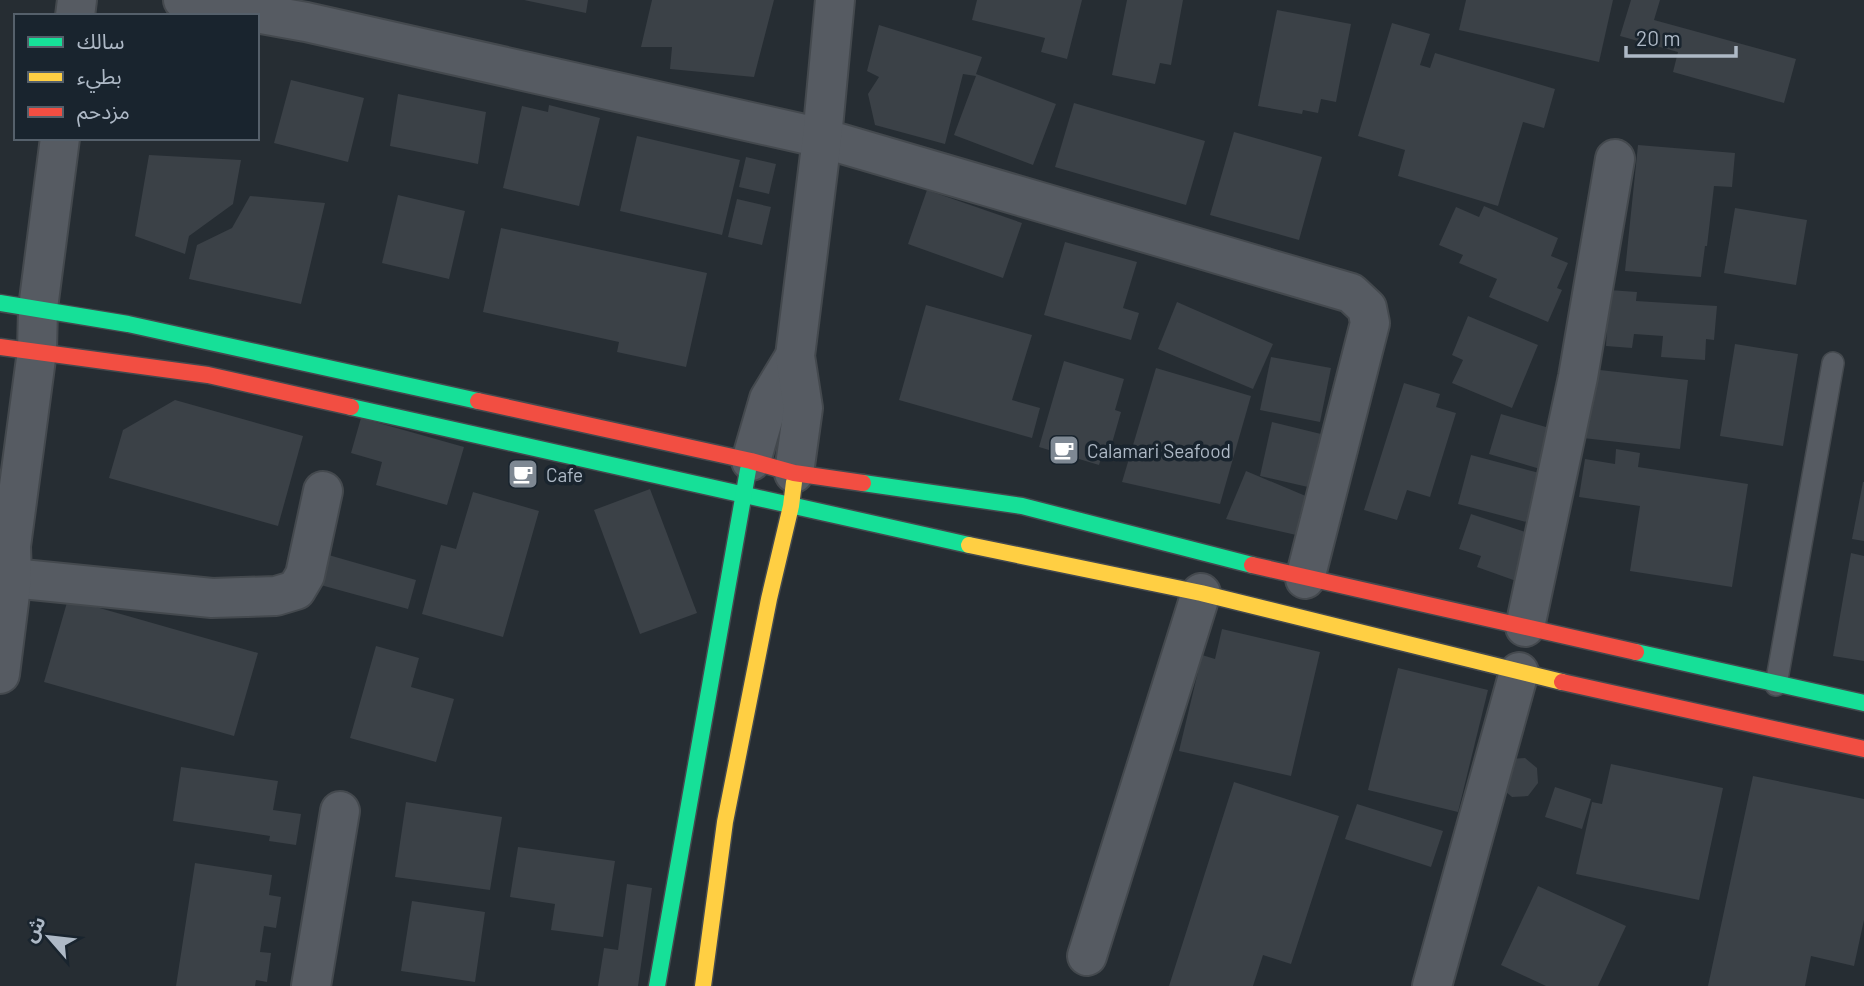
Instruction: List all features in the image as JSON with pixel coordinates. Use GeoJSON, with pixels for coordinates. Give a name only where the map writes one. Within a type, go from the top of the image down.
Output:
{"type":"FeatureCollection","features":[{"type":"Feature","properties":{"kind":"street"},"geometry":{"type":"LineString","coordinates":[[184,0],[306,22],[822,138],[1351,293],[1367,308],[1370,323],[1306,579]]}},
{"type":"Feature","properties":{"kind":"street"},"geometry":{"type":"LineString","coordinates":[[703,986],[725,822],[793,489],[803,408],[795,356],[822,138],[835,0]]}},
{"type":"Feature","properties":{"kind":"street"},"geometry":{"type":"LineString","coordinates":[[0,674],[18,349],[38,308],[60,140]]}},
{"type":"Feature","properties":{"kind":"street"},"geometry":{"type":"LineString","coordinates":[[1525,627],[1578,377],[1615,159]]}},
{"type":"Feature","properties":{"kind":"street"},"geometry":{"type":"LineString","coordinates":[[0,303],[128,324],[416,386],[793,489],[875,526],[1201,593],[1519,673],[1864,749]]}},
{"type":"Feature","properties":{"kind":"street"},"geometry":{"type":"LineString","coordinates":[[18,349],[208,375],[793,489],[1022,506],[1306,579],[1864,703]]}},
{"type":"Feature","properties":{"kind":"street"},"geometry":{"type":"LineString","coordinates":[[657,986],[746,478],[769,399],[795,356]]}},
{"type":"Feature","properties":{"kind":"street"},"geometry":{"type":"LineString","coordinates":[[8,556],[212,598],[276,596],[296,590],[306,575],[323,491]]}},
{"type":"Feature","properties":{"kind":"street"},"geometry":{"type":"LineString","coordinates":[[1087,956],[1201,593]]}},
{"type":"Feature","properties":{"kind":"street"},"geometry":{"type":"LineString","coordinates":[[1432,986],[1519,673]]}},
{"type":"Feature","properties":{"kind":"street"},"geometry":{"type":"LineString","coordinates":[[311,986],[340,811]]}},
{"type":"Feature","properties":{"kind":"lane"},"geometry":{"type":"LineString","coordinates":[[1776,685],[1833,363]]}},
{"type":"Feature","properties":{"kind":"building"},"geometry":{"type":"Polygon","coordinates":[[[524,0],[588,0],[586,13],[524,0]]]}},
{"type":"Feature","properties":{"kind":"building"},"geometry":{"type":"Polygon","coordinates":[[[652,0],[774,0],[754,77],[670,69],[672,47],[641,47],[652,0]]]}},
{"type":"Feature","properties":{"kind":"building"},"geometry":{"type":"Polygon","coordinates":[[[977,0],[1082,0],[1067,59],[1041,52],[1045,38],[972,20],[977,0]]]}},
{"type":"Feature","properties":{"kind":"building"},"geometry":{"type":"Polygon","coordinates":[[[1127,0],[1183,0],[1171,65],[1160,63],[1155,84],[1112,75],[1127,0]]]}},
{"type":"Feature","properties":{"kind":"building"},"geometry":{"type":"Polygon","coordinates":[[[1466,0],[1613,0],[1599,62],[1459,30],[1466,0]]]}},
{"type":"Feature","properties":{"kind":"building"},"geometry":{"type":"Polygon","coordinates":[[[1631,0],[1660,0],[1654,20],[1796,59],[1784,103],[1673,72],[1678,52],[1620,36],[1631,0]]]}},
{"type":"Feature","properties":{"kind":"building"},"geometry":{"type":"Polygon","coordinates":[[[1277,10],[1351,24],[1336,102],[1321,99],[1318,113],[1303,110],[1302,114],[1258,106],[1277,10]]]}},
{"type":"Feature","properties":{"kind":"building"},"geometry":{"type":"Polygon","coordinates":[[[1392,23],[1430,34],[1420,65],[1430,68],[1435,53],[1555,89],[1544,128],[1523,122],[1498,206],[1398,176],[1405,150],[1358,136],[1392,23]]]}},
{"type":"Feature","properties":{"kind":"building"},"geometry":{"type":"Polygon","coordinates":[[[879,25],[982,57],[976,74],[1056,104],[1033,165],[954,135],[976,76],[963,74],[945,144],[875,125],[868,94],[879,77],[867,71],[879,25]]]}},
{"type":"Feature","properties":{"kind":"building"},"geometry":{"type":"Polygon","coordinates":[[[291,80],[364,98],[348,162],[274,143],[291,80]]]}},
{"type":"Feature","properties":{"kind":"building"},"geometry":{"type":"Polygon","coordinates":[[[398,94],[486,112],[478,164],[390,146],[398,94]]]}},
{"type":"Feature","properties":{"kind":"building"},"geometry":{"type":"Polygon","coordinates":[[[1074,103],[1205,141],[1186,205],[1055,167],[1074,103]]]}},
{"type":"Feature","properties":{"kind":"building"},"geometry":{"type":"Polygon","coordinates":[[[549,105],[600,118],[579,206],[503,188],[522,106],[548,112],[549,105]]]}},
{"type":"Feature","properties":{"kind":"building"},"geometry":{"type":"Polygon","coordinates":[[[1234,132],[1322,157],[1299,240],[1210,215],[1234,132]]]}},
{"type":"Feature","properties":{"kind":"building"},"geometry":{"type":"Polygon","coordinates":[[[637,136],[740,160],[722,235],[620,211],[637,136]]]}},
{"type":"Feature","properties":{"kind":"building"},"geometry":{"type":"Polygon","coordinates":[[[1638,145],[1735,153],[1732,187],[1714,186],[1701,277],[1625,271],[1638,145]]]}},
{"type":"Feature","properties":{"kind":"building"},"geometry":{"type":"Polygon","coordinates":[[[149,155],[241,160],[233,204],[189,236],[185,254],[135,236],[149,155]]]}},
{"type":"Feature","properties":{"kind":"building"},"geometry":{"type":"Polygon","coordinates":[[[746,157],[776,164],[769,194],[739,187],[746,157]]]}},
{"type":"Feature","properties":{"kind":"building"},"geometry":{"type":"Polygon","coordinates":[[[927,190],[1022,223],[1003,278],[908,244],[927,190]]]}},
{"type":"Feature","properties":{"kind":"building"},"geometry":{"type":"Polygon","coordinates":[[[398,195],[465,211],[449,279],[382,263],[398,195]]]}},
{"type":"Feature","properties":{"kind":"building"},"geometry":{"type":"Polygon","coordinates":[[[250,196],[325,203],[301,304],[189,279],[197,245],[232,228],[250,196]]]}},
{"type":"Feature","properties":{"kind":"building"},"geometry":{"type":"Polygon","coordinates":[[[737,199],[771,207],[762,245],[728,237],[737,199]]]}},
{"type":"Feature","properties":{"kind":"building"},"geometry":{"type":"Polygon","coordinates":[[[1484,206],[1558,238],[1551,256],[1568,263],[1557,288],[1562,290],[1548,322],[1489,297],[1497,279],[1459,263],[1463,255],[1439,245],[1456,207],[1479,217],[1484,206]]]}},
{"type":"Feature","properties":{"kind":"building"},"geometry":{"type":"Polygon","coordinates":[[[1735,208],[1807,220],[1796,285],[1724,273],[1735,208]]]}},
{"type":"Feature","properties":{"kind":"building"},"geometry":{"type":"Polygon","coordinates":[[[501,228],[707,273],[686,367],[617,352],[619,342],[483,312],[501,228]]]}},
{"type":"Feature","properties":{"kind":"building"},"geometry":{"type":"Polygon","coordinates":[[[1065,242],[1137,262],[1123,308],[1139,313],[1131,340],[1044,315],[1065,242]]]}},
{"type":"Feature","properties":{"kind":"building"},"geometry":{"type":"Polygon","coordinates":[[[1609,290],[1637,292],[1636,301],[1717,306],[1714,340],[1706,339],[1705,360],[1661,357],[1663,336],[1634,334],[1632,348],[1606,346],[1609,290]]]}},
{"type":"Feature","properties":{"kind":"building"},"geometry":{"type":"Polygon","coordinates":[[[1177,302],[1273,344],[1253,389],[1158,349],[1177,302]]]}},
{"type":"Feature","properties":{"kind":"building"},"geometry":{"type":"Polygon","coordinates":[[[926,305],[1032,335],[1012,400],[1040,408],[1032,438],[899,400],[926,305]]]}},
{"type":"Feature","properties":{"kind":"building"},"geometry":{"type":"Polygon","coordinates":[[[1468,316],[1538,345],[1512,408],[1452,383],[1463,360],[1452,355],[1468,316]]]}},
{"type":"Feature","properties":{"kind":"building"},"geometry":{"type":"Polygon","coordinates":[[[1735,344],[1798,354],[1783,446],[1720,436],[1735,344]]]}},
{"type":"Feature","properties":{"kind":"building"},"geometry":{"type":"Polygon","coordinates":[[[1271,357],[1331,368],[1320,422],[1260,410],[1271,357]]]}},
{"type":"Feature","properties":{"kind":"building"},"geometry":{"type":"Polygon","coordinates":[[[1064,361],[1124,379],[1115,410],[1121,412],[1108,457],[1102,455],[1099,465],[1039,447],[1064,361]]]}},
{"type":"Feature","properties":{"kind":"building"},"geometry":{"type":"Polygon","coordinates":[[[1156,368],[1251,396],[1220,504],[1122,482],[1156,368]]]}},
{"type":"Feature","properties":{"kind":"building"},"geometry":{"type":"Polygon","coordinates":[[[1591,369],[1688,380],[1680,449],[1583,438],[1591,369]]]}},
{"type":"Feature","properties":{"kind":"building"},"geometry":{"type":"Polygon","coordinates":[[[1404,383],[1440,394],[1436,407],[1456,413],[1430,497],[1407,490],[1397,520],[1364,510],[1404,383]]]}},
{"type":"Feature","properties":{"kind":"building"},"geometry":{"type":"Polygon","coordinates":[[[175,400],[303,436],[278,526],[109,478],[123,430],[175,400]]]}},
{"type":"Feature","properties":{"kind":"building"},"geometry":{"type":"Polygon","coordinates":[[[1501,414],[1560,431],[1547,471],[1489,454],[1501,414]]]}},
{"type":"Feature","properties":{"kind":"building"},"geometry":{"type":"Polygon","coordinates":[[[361,418],[464,447],[447,505],[376,485],[382,462],[351,453],[361,418]]]}},
{"type":"Feature","properties":{"kind":"building"},"geometry":{"type":"Polygon","coordinates":[[[1272,422],[1321,434],[1308,487],[1260,476],[1272,422]]]}},
{"type":"Feature","properties":{"kind":"building"},"geometry":{"type":"Polygon","coordinates":[[[1616,449],[1640,453],[1638,467],[1748,484],[1732,587],[1630,571],[1640,506],[1579,497],[1585,459],[1615,464],[1616,449]]]}},
{"type":"Feature","properties":{"kind":"building"},"geometry":{"type":"Polygon","coordinates":[[[1471,455],[1547,475],[1534,524],[1458,504],[1471,455]]]}},
{"type":"Feature","properties":{"kind":"building"},"geometry":{"type":"Polygon","coordinates":[[[1246,471],[1320,502],[1305,537],[1226,519],[1246,471]]]}},
{"type":"Feature","properties":{"kind":"building"},"geometry":{"type":"Polygon","coordinates":[[[1864,482],[1864,541],[1852,539],[1864,482]]]}},
{"type":"Feature","properties":{"kind":"building"},"geometry":{"type":"Polygon","coordinates":[[[650,489],[697,613],[640,634],[594,510],[650,489]]]}},
{"type":"Feature","properties":{"kind":"building"},"geometry":{"type":"Polygon","coordinates":[[[473,492],[539,511],[503,637],[422,614],[441,545],[456,549],[473,492]]]}},
{"type":"Feature","properties":{"kind":"building"},"geometry":{"type":"Polygon","coordinates":[[[1471,514],[1534,535],[1519,582],[1477,567],[1481,556],[1459,549],[1471,514]]]}},
{"type":"Feature","properties":{"kind":"building"},"geometry":{"type":"Polygon","coordinates":[[[1851,553],[1864,556],[1864,661],[1833,656],[1851,553]]]}},
{"type":"Feature","properties":{"kind":"building"},"geometry":{"type":"Polygon","coordinates":[[[325,554],[416,580],[408,609],[317,584],[325,554]]]}},
{"type":"Feature","properties":{"kind":"building"},"geometry":{"type":"Polygon","coordinates":[[[68,599],[258,653],[234,736],[44,682],[68,599]]]}},
{"type":"Feature","properties":{"kind":"building"},"geometry":{"type":"Polygon","coordinates":[[[1222,629],[1320,652],[1291,776],[1179,751],[1202,655],[1215,659],[1222,629]]]}},
{"type":"Feature","properties":{"kind":"building"},"geometry":{"type":"Polygon","coordinates":[[[376,646],[419,658],[411,687],[454,699],[436,762],[350,738],[376,646]]]}},
{"type":"Feature","properties":{"kind":"building"},"geometry":{"type":"Polygon","coordinates":[[[1398,668],[1488,690],[1458,812],[1368,790],[1398,668]]]}},
{"type":"Feature","properties":{"kind":"building"},"geometry":{"type":"Polygon","coordinates":[[[1525,758],[1537,768],[1538,783],[1528,796],[1512,797],[1500,787],[1509,759],[1525,758]]]}},
{"type":"Feature","properties":{"kind":"building"},"geometry":{"type":"Polygon","coordinates":[[[1611,764],[1723,788],[1699,900],[1576,874],[1592,802],[1602,804],[1611,764]]]}},
{"type":"Feature","properties":{"kind":"building"},"geometry":{"type":"Polygon","coordinates":[[[181,767],[278,781],[273,810],[301,814],[296,845],[269,841],[270,836],[173,821],[181,767]]]}},
{"type":"Feature","properties":{"kind":"building"},"geometry":{"type":"Polygon","coordinates":[[[1753,776],[1864,799],[1864,920],[1854,966],[1811,956],[1805,986],[1708,986],[1753,776]]]}},
{"type":"Feature","properties":{"kind":"building"},"geometry":{"type":"Polygon","coordinates":[[[1234,782],[1339,816],[1291,964],[1263,955],[1253,986],[1169,986],[1234,782]]]}},
{"type":"Feature","properties":{"kind":"building"},"geometry":{"type":"Polygon","coordinates":[[[1555,787],[1591,799],[1582,829],[1545,817],[1555,787]]]}},
{"type":"Feature","properties":{"kind":"building"},"geometry":{"type":"Polygon","coordinates":[[[406,802],[502,817],[490,890],[395,877],[406,802]]]}},
{"type":"Feature","properties":{"kind":"building"},"geometry":{"type":"Polygon","coordinates":[[[1357,804],[1443,831],[1431,867],[1345,839],[1357,804]]]}},
{"type":"Feature","properties":{"kind":"building"},"geometry":{"type":"Polygon","coordinates":[[[518,847],[615,861],[603,937],[551,930],[555,904],[510,897],[518,847]]]}},
{"type":"Feature","properties":{"kind":"building"},"geometry":{"type":"Polygon","coordinates":[[[195,863],[272,875],[269,895],[281,897],[276,928],[264,926],[260,952],[271,953],[267,982],[256,980],[255,986],[176,986],[195,863]]]}},
{"type":"Feature","properties":{"kind":"building"},"geometry":{"type":"Polygon","coordinates":[[[627,884],[652,888],[638,986],[598,986],[604,948],[618,950],[627,884]]]}},
{"type":"Feature","properties":{"kind":"building"},"geometry":{"type":"Polygon","coordinates":[[[1538,886],[1626,926],[1598,986],[1546,986],[1501,965],[1538,886]]]}},
{"type":"Feature","properties":{"kind":"building"},"geometry":{"type":"Polygon","coordinates":[[[412,901],[485,912],[475,982],[401,971],[412,901]]]}},
{"type":"Feature","properties":{"kind":"traffic: fast"},"geometry":{"type":"LineString","coordinates":[[0,303],[128,324],[478,401]]}},
{"type":"Feature","properties":{"kind":"traffic: fast"},"geometry":{"type":"LineString","coordinates":[[351,407],[969,545]]}},
{"type":"Feature","properties":{"kind":"traffic: fast"},"geometry":{"type":"LineString","coordinates":[[657,986],[748,470]]}},
{"type":"Feature","properties":{"kind":"traffic: fast"},"geometry":{"type":"LineString","coordinates":[[863,483],[1022,506],[1252,565]]}},
{"type":"Feature","properties":{"kind":"traffic: fast"},"geometry":{"type":"LineString","coordinates":[[1636,652],[1864,703]]}},
{"type":"Feature","properties":{"kind":"traffic: slow"},"geometry":{"type":"LineString","coordinates":[[703,986],[725,822],[794,482]]}},
{"type":"Feature","properties":{"kind":"traffic: slow"},"geometry":{"type":"LineString","coordinates":[[969,545],[1201,593],[1562,682]]}},
{"type":"Feature","properties":{"kind":"traffic: jam"},"geometry":{"type":"LineString","coordinates":[[0,347],[208,375],[351,407]]}},
{"type":"Feature","properties":{"kind":"traffic: jam"},"geometry":{"type":"LineString","coordinates":[[478,401],[751,461],[794,473],[863,483]]}},
{"type":"Feature","properties":{"kind":"traffic: jam"},"geometry":{"type":"LineString","coordinates":[[1252,565],[1636,652]]}},
{"type":"Feature","properties":{"kind":"traffic: jam"},"geometry":{"type":"LineString","coordinates":[[1562,682],[1864,749]]}},
{"type":"Feature","properties":{"kind":"place","name":"Calamari Seafood"},"geometry":{"type":"Point","coordinates":[1064,450]}},
{"type":"Feature","properties":{"kind":"place","name":"Cafe"},"geometry":{"type":"Point","coordinates":[523,474]}}]}
